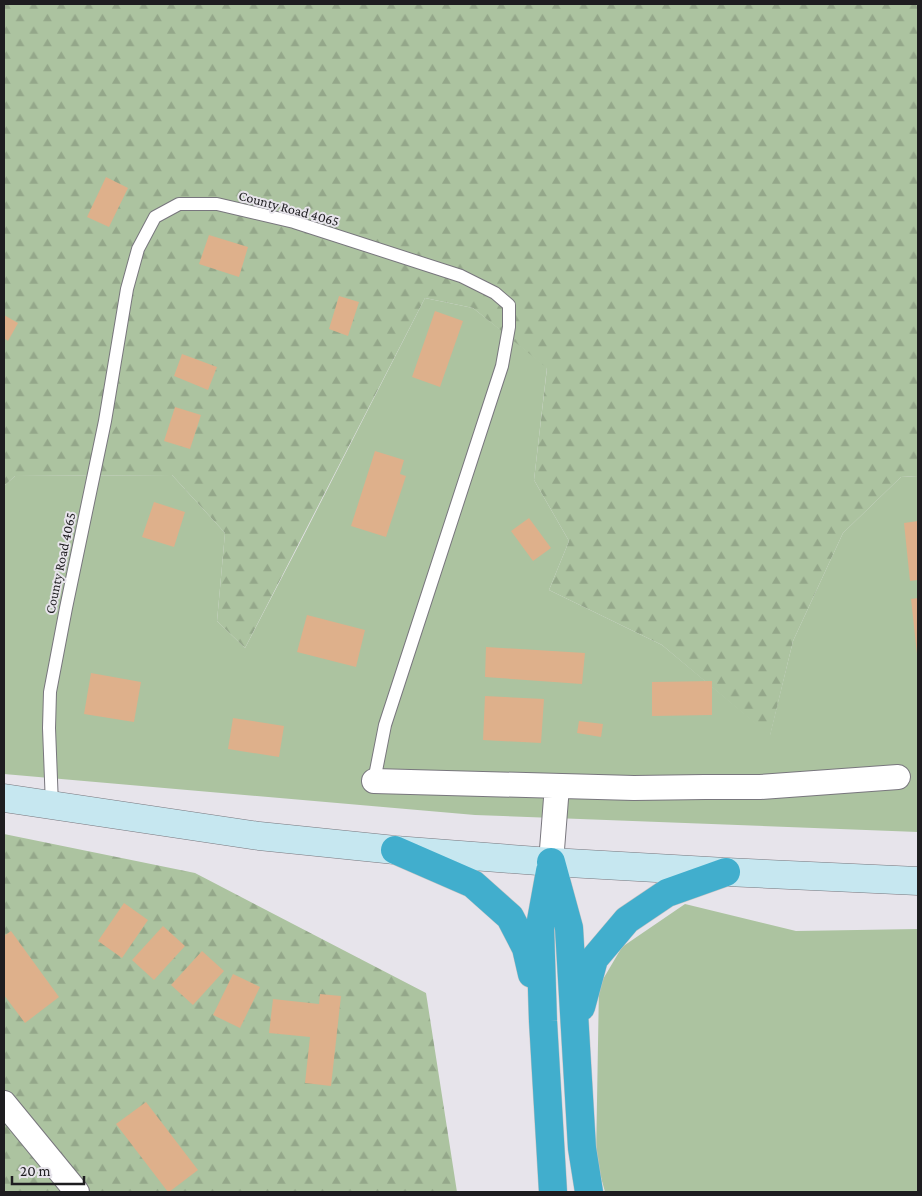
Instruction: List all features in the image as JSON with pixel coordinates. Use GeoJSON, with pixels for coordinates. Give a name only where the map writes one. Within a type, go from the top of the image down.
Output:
{"type":"FeatureCollection","features":[{"type":"Feature","properties":{"kind":"highway"},"geometry":{"type":"LineString","coordinates":[[395,850],[473,884],[510,917],[526,948],[543,1021]]}},
{"type":"Feature","properties":{"kind":"highway"},"geometry":{"type":"LineString","coordinates":[[551,862],[540,926],[543,1021],[554,1192]]}},
{"type":"Feature","properties":{"kind":"highway"},"geometry":{"type":"LineString","coordinates":[[551,862],[569,928],[582,1148],[589,1192]]}},
{"type":"Feature","properties":{"kind":"highway"},"geometry":{"type":"LineString","coordinates":[[575,1028],[594,959],[627,920],[668,893],[726,872]]}},
{"type":"Feature","properties":{"kind":"main road"},"geometry":{"type":"LineString","coordinates":[[4,798],[252,836],[395,850],[551,862],[918,880]]}},
{"type":"Feature","properties":{"kind":"street"},"geometry":{"type":"LineString","coordinates":[[374,781],[634,788],[760,787],[898,777]]}},
{"type":"Feature","properties":{"kind":"street"},"geometry":{"type":"LineString","coordinates":[[551,862],[557,786]]}},
{"type":"Feature","properties":{"kind":"street"},"geometry":{"type":"LineString","coordinates":[[4,1103],[78,1192]]}},
{"type":"Feature","properties":{"kind":"lane","name":"County Road 4065"},"geometry":{"type":"LineString","coordinates":[[52,805],[50,692],[105,421],[127,289],[138,249],[155,218],[179,204],[217,204],[294,222],[461,276],[495,293],[509,305],[509,327],[502,366],[385,725],[374,781]]}},
{"type":"Feature","properties":{"kind":"green space"},"geometry":{"type":"Polygon","coordinates":[[[4,4],[918,4],[918,476],[901,477],[843,533],[793,641],[770,736],[662,645],[549,590],[569,541],[534,480],[547,368],[473,308],[425,298],[245,648],[217,621],[225,533],[172,475],[15,476],[4,486],[4,4]]]}},
{"type":"Feature","properties":{"kind":"green space"},"geometry":{"type":"Polygon","coordinates":[[[425,298],[473,308],[547,367],[534,480],[569,541],[549,590],[662,645],[770,735],[793,641],[843,533],[901,477],[918,476],[918,832],[475,815],[4,774],[4,486],[15,476],[172,475],[225,533],[217,621],[245,648],[425,298]]]}},
{"type":"Feature","properties":{"kind":"green space"},"geometry":{"type":"Polygon","coordinates":[[[4,834],[195,873],[426,993],[457,1192],[4,1192],[4,834]]]}},
{"type":"Feature","properties":{"kind":"green space"},"geometry":{"type":"Polygon","coordinates":[[[685,904],[796,931],[918,929],[918,1192],[605,1192],[596,1159],[599,986],[622,947],[685,904]]]}},
{"type":"Feature","properties":{"kind":"building"},"geometry":{"type":"Polygon","coordinates":[[[106,177],[128,188],[109,227],[87,217],[106,177]]]}},
{"type":"Feature","properties":{"kind":"building"},"geometry":{"type":"Polygon","coordinates":[[[209,235],[248,247],[239,277],[199,264],[209,235]]]}},
{"type":"Feature","properties":{"kind":"building"},"geometry":{"type":"Polygon","coordinates":[[[339,296],[359,302],[348,336],[329,329],[339,296]]]}},
{"type":"Feature","properties":{"kind":"building"},"geometry":{"type":"Polygon","coordinates":[[[435,311],[463,321],[440,387],[412,377],[435,311]]]}},
{"type":"Feature","properties":{"kind":"building"},"geometry":{"type":"Polygon","coordinates":[[[4,315],[18,323],[8,341],[4,338],[4,315]]]}},
{"type":"Feature","properties":{"kind":"building"},"geometry":{"type":"Polygon","coordinates":[[[182,354],[217,367],[208,390],[174,376],[182,354]]]}},
{"type":"Feature","properties":{"kind":"building"},"geometry":{"type":"Polygon","coordinates":[[[175,407],[201,415],[190,449],[164,441],[175,407]]]}},
{"type":"Feature","properties":{"kind":"building"},"geometry":{"type":"Polygon","coordinates":[[[375,451],[404,460],[400,474],[406,476],[386,537],[351,526],[375,451]]]}},
{"type":"Feature","properties":{"kind":"building"},"geometry":{"type":"Polygon","coordinates":[[[154,502],[185,512],[174,547],[142,537],[154,502]]]}},
{"type":"Feature","properties":{"kind":"building"},"geometry":{"type":"Polygon","coordinates":[[[529,518],[551,548],[533,561],[511,531],[529,518]]]}},
{"type":"Feature","properties":{"kind":"building"},"geometry":{"type":"Polygon","coordinates":[[[918,521],[918,580],[910,581],[904,523],[918,521]]]}},
{"type":"Feature","properties":{"kind":"building"},"geometry":{"type":"Polygon","coordinates":[[[918,598],[918,654],[917,654],[911,599],[918,598]]]}},
{"type":"Feature","properties":{"kind":"building"},"geometry":{"type":"Polygon","coordinates":[[[307,615],[365,630],[356,667],[297,652],[307,615]]]}},
{"type":"Feature","properties":{"kind":"building"},"geometry":{"type":"Polygon","coordinates":[[[486,647],[585,653],[582,684],[485,677],[486,647]]]}},
{"type":"Feature","properties":{"kind":"building"},"geometry":{"type":"Polygon","coordinates":[[[91,673],[141,682],[134,722],[84,714],[91,673]]]}},
{"type":"Feature","properties":{"kind":"building"},"geometry":{"type":"Polygon","coordinates":[[[712,681],[712,715],[652,716],[652,682],[712,681]]]}},
{"type":"Feature","properties":{"kind":"building"},"geometry":{"type":"Polygon","coordinates":[[[485,696],[544,699],[541,743],[483,740],[485,696]]]}},
{"type":"Feature","properties":{"kind":"building"},"geometry":{"type":"Polygon","coordinates":[[[233,718],[284,726],[279,757],[228,749],[233,718]]]}},
{"type":"Feature","properties":{"kind":"building"},"geometry":{"type":"Polygon","coordinates":[[[579,721],[603,724],[601,737],[577,733],[579,721]]]}},
{"type":"Feature","properties":{"kind":"building"},"geometry":{"type":"Polygon","coordinates":[[[124,903],[148,920],[122,958],[98,941],[124,903]]]}},
{"type":"Feature","properties":{"kind":"building"},"geometry":{"type":"Polygon","coordinates":[[[163,926],[185,946],[154,980],[132,960],[163,926]]]}},
{"type":"Feature","properties":{"kind":"building"},"geometry":{"type":"Polygon","coordinates":[[[11,931],[59,997],[25,1023],[4,995],[4,936],[11,931]]]}},
{"type":"Feature","properties":{"kind":"building"},"geometry":{"type":"Polygon","coordinates":[[[202,951],[224,971],[193,1005],[171,985],[202,951]]]}},
{"type":"Feature","properties":{"kind":"building"},"geometry":{"type":"Polygon","coordinates":[[[233,974],[260,987],[240,1028],[213,1015],[233,974]]]}},
{"type":"Feature","properties":{"kind":"building"},"geometry":{"type":"Polygon","coordinates":[[[320,994],[341,996],[331,1086],[305,1083],[310,1037],[269,1033],[273,999],[319,1004],[320,994]]]}},
{"type":"Feature","properties":{"kind":"building"},"geometry":{"type":"Polygon","coordinates":[[[146,1102],[198,1170],[169,1192],[116,1124],[146,1102]]]}}]}
